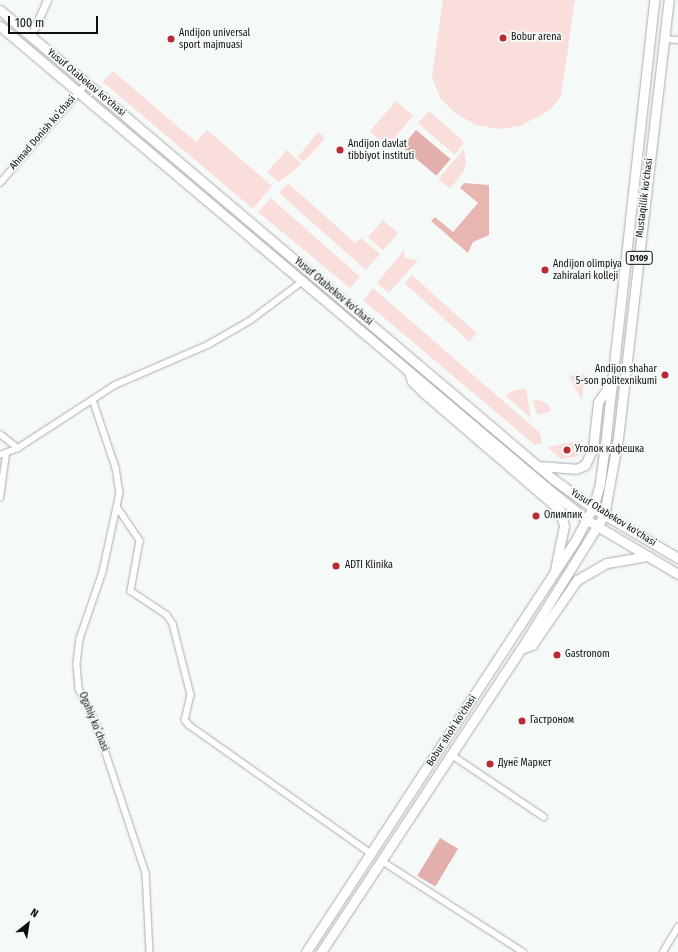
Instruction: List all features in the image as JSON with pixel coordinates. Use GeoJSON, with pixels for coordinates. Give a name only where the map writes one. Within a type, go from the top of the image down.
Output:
{"type":"FeatureCollection","features":[{"type":"Feature","properties":{"kind":"main road","name":"Mustaqillik ko'chasi"},"geometry":{"type":"LineString","coordinates":[[593,508],[600,483],[654,0]]}},
{"type":"Feature","properties":{"kind":"main road","name":"Mustaqillik ko'chasi"},"geometry":{"type":"LineString","coordinates":[[604,515],[618,438],[669,0]]}},
{"type":"Feature","properties":{"kind":"main road","name":"Yusuf Otabekov ko'chasi"},"geometry":{"type":"LineString","coordinates":[[0,10],[537,466],[593,508],[678,558]]}},
{"type":"Feature","properties":{"kind":"main road","name":"Yusuf Otabekov ko'chasi"},"geometry":{"type":"LineString","coordinates":[[0,26],[587,520],[678,574]]}},
{"type":"Feature","properties":{"kind":"main road"},"geometry":{"type":"LineString","coordinates":[[409,371],[412,381],[424,393],[560,510],[564,526],[554,574]]}},
{"type":"Feature","properties":{"kind":"main road"},"geometry":{"type":"LineString","coordinates":[[537,466],[576,469],[585,465],[593,448],[598,402],[612,382]]}},
{"type":"Feature","properties":{"kind":"main road","name":"Bobur shoh ko'chasi"},"geometry":{"type":"LineString","coordinates":[[306,952],[372,854],[554,574],[593,508]]}},
{"type":"Feature","properties":{"kind":"main road","name":"Bobur shoh ko'chasi"},"geometry":{"type":"LineString","coordinates":[[323,950],[521,649],[598,527],[604,515]]}},
{"type":"Feature","properties":{"kind":"main road"},"geometry":{"type":"LineString","coordinates":[[521,649],[532,646],[577,580],[607,563],[648,556]]}},
{"type":"Feature","properties":{"kind":"main road"},"geometry":{"type":"LineString","coordinates":[[313,941],[323,950]]}},
{"type":"Feature","properties":{"kind":"street"},"geometry":{"type":"LineString","coordinates":[[31,36],[47,0]]}},
{"type":"Feature","properties":{"kind":"street"},"geometry":{"type":"LineString","coordinates":[[664,39],[678,40]]}},
{"type":"Feature","properties":{"kind":"street","name":"Ahmad Donish koʻchasi"},"geometry":{"type":"LineString","coordinates":[[0,184],[86,84]]}},
{"type":"Feature","properties":{"kind":"street"},"geometry":{"type":"LineString","coordinates":[[0,498],[3,455],[18,448],[115,385],[208,345],[251,320],[303,281]]}},
{"type":"Feature","properties":{"kind":"street","name":"Ogahiy koʻchasi"},"geometry":{"type":"LineString","coordinates":[[93,400],[116,468],[120,493],[118,508],[102,572],[80,639],[77,665],[79,689],[96,723],[146,873],[150,952]]}},
{"type":"Feature","properties":{"kind":"street"},"geometry":{"type":"LineString","coordinates":[[0,434],[18,448]]}},
{"type":"Feature","properties":{"kind":"street"},"geometry":{"type":"LineString","coordinates":[[118,508],[140,541],[131,591],[167,615],[173,624],[191,695],[185,720],[189,725],[372,854]]}},
{"type":"Feature","properties":{"kind":"street"},"geometry":{"type":"LineString","coordinates":[[452,755],[544,817]]}},
{"type":"Feature","properties":{"kind":"street"},"geometry":{"type":"LineString","coordinates":[[382,861],[523,952]]}},
{"type":"Feature","properties":{"kind":"street"},"geometry":{"type":"LineString","coordinates":[[663,952],[678,927]]}},
{"type":"Feature","properties":{"kind":"shaded area","name":"Bobur arena"},"geometry":{"type":"Polygon","coordinates":[[[443,0],[575,0],[561,96],[550,110],[520,126],[499,129],[476,125],[455,113],[440,98],[432,77],[443,0]]]}},
{"type":"Feature","properties":{"kind":"shaded area"},"geometry":{"type":"Polygon","coordinates":[[[113,71],[196,142],[207,130],[272,186],[253,209],[103,82],[113,71]]]}},
{"type":"Feature","properties":{"kind":"shaded area"},"geometry":{"type":"Polygon","coordinates":[[[396,101],[413,116],[387,146],[370,131],[396,101]]]}},
{"type":"Feature","properties":{"kind":"shaded area"},"geometry":{"type":"Polygon","coordinates":[[[429,111],[462,140],[463,144],[455,155],[418,123],[429,111]]]}},
{"type":"Feature","properties":{"kind":"shaded area"},"geometry":{"type":"Polygon","coordinates":[[[416,130],[450,159],[436,176],[402,147],[416,130]]]}},
{"type":"Feature","properties":{"kind":"shaded area"},"geometry":{"type":"Polygon","coordinates":[[[318,132],[325,138],[304,162],[298,157],[318,132]]]}},
{"type":"Feature","properties":{"kind":"shaded area"},"geometry":{"type":"Polygon","coordinates":[[[464,149],[466,163],[463,172],[450,189],[438,179],[464,149]]]}},
{"type":"Feature","properties":{"kind":"shaded area"},"geometry":{"type":"Polygon","coordinates":[[[287,150],[302,164],[279,182],[267,172],[287,150]]]}},
{"type":"Feature","properties":{"kind":"shaded area"},"geometry":{"type":"Polygon","coordinates":[[[288,183],[355,243],[361,238],[380,254],[366,270],[279,193],[288,183]]]}},
{"type":"Feature","properties":{"kind":"shaded area"},"geometry":{"type":"Polygon","coordinates":[[[464,183],[489,185],[489,235],[473,242],[468,253],[431,221],[435,217],[453,232],[478,203],[460,188],[464,183]]]}},
{"type":"Feature","properties":{"kind":"shaded area"},"geometry":{"type":"Polygon","coordinates":[[[271,198],[360,277],[350,288],[258,212],[271,198]]]}},
{"type":"Feature","properties":{"kind":"shaded area"},"geometry":{"type":"Polygon","coordinates":[[[383,220],[398,233],[383,250],[368,237],[383,220]]]}},
{"type":"Feature","properties":{"kind":"shaded area"},"geometry":{"type":"Polygon","coordinates":[[[404,250],[405,258],[418,260],[389,293],[377,283],[404,250]]]}},
{"type":"Feature","properties":{"kind":"shaded area"},"geometry":{"type":"Polygon","coordinates":[[[412,275],[477,333],[469,341],[405,283],[412,275]]]}},
{"type":"Feature","properties":{"kind":"shaded area"},"geometry":{"type":"Polygon","coordinates":[[[373,288],[540,433],[542,443],[535,445],[363,300],[373,288]]]}},
{"type":"Feature","properties":{"kind":"shaded area"},"geometry":{"type":"Polygon","coordinates":[[[585,373],[582,401],[569,376],[585,373]]]}},
{"type":"Feature","properties":{"kind":"shaded area"},"geometry":{"type":"Polygon","coordinates":[[[526,388],[531,418],[506,396],[510,392],[526,388]]]}},
{"type":"Feature","properties":{"kind":"shaded area"},"geometry":{"type":"Polygon","coordinates":[[[539,400],[549,405],[551,411],[539,415],[536,412],[533,401],[539,400]]]}},
{"type":"Feature","properties":{"kind":"shaded area"},"geometry":{"type":"Polygon","coordinates":[[[583,440],[578,456],[561,459],[547,447],[583,440]]]}},
{"type":"Feature","properties":{"kind":"shaded area"},"geometry":{"type":"Polygon","coordinates":[[[440,838],[458,849],[435,887],[417,876],[440,838]]]}},
{"type":"Feature","properties":{"kind":"place","name":"Bobur arena"},"geometry":{"type":"Point","coordinates":[503,38]}},
{"type":"Feature","properties":{"kind":"place","name":"Andijon universal sport majmuasi"},"geometry":{"type":"Point","coordinates":[171,39]}},
{"type":"Feature","properties":{"kind":"place","name":"Andijon davlat tibbiyot instituti"},"geometry":{"type":"Point","coordinates":[340,150]}},
{"type":"Feature","properties":{"kind":"place","name":"Andijon olimpiya zahiralari kolleji"},"geometry":{"type":"Point","coordinates":[545,270]}},
{"type":"Feature","properties":{"kind":"place","name":"Andijon shahar 5-son politexnikumi"},"geometry":{"type":"Point","coordinates":[665,375]}},
{"type":"Feature","properties":{"kind":"place","name":"Уголок кафешка"},"geometry":{"type":"Point","coordinates":[567,450]}},
{"type":"Feature","properties":{"kind":"place","name":"Олимпик"},"geometry":{"type":"Point","coordinates":[536,516]}},
{"type":"Feature","properties":{"kind":"place","name":"ADTI Klinika"},"geometry":{"type":"Point","coordinates":[336,566]}},
{"type":"Feature","properties":{"kind":"place","name":"Gastronom"},"geometry":{"type":"Point","coordinates":[557,655]}},
{"type":"Feature","properties":{"kind":"place","name":"Гастроном"},"geometry":{"type":"Point","coordinates":[522,721]}},
{"type":"Feature","properties":{"kind":"place","name":"Дунё Маркет"},"geometry":{"type":"Point","coordinates":[490,764]}}]}
